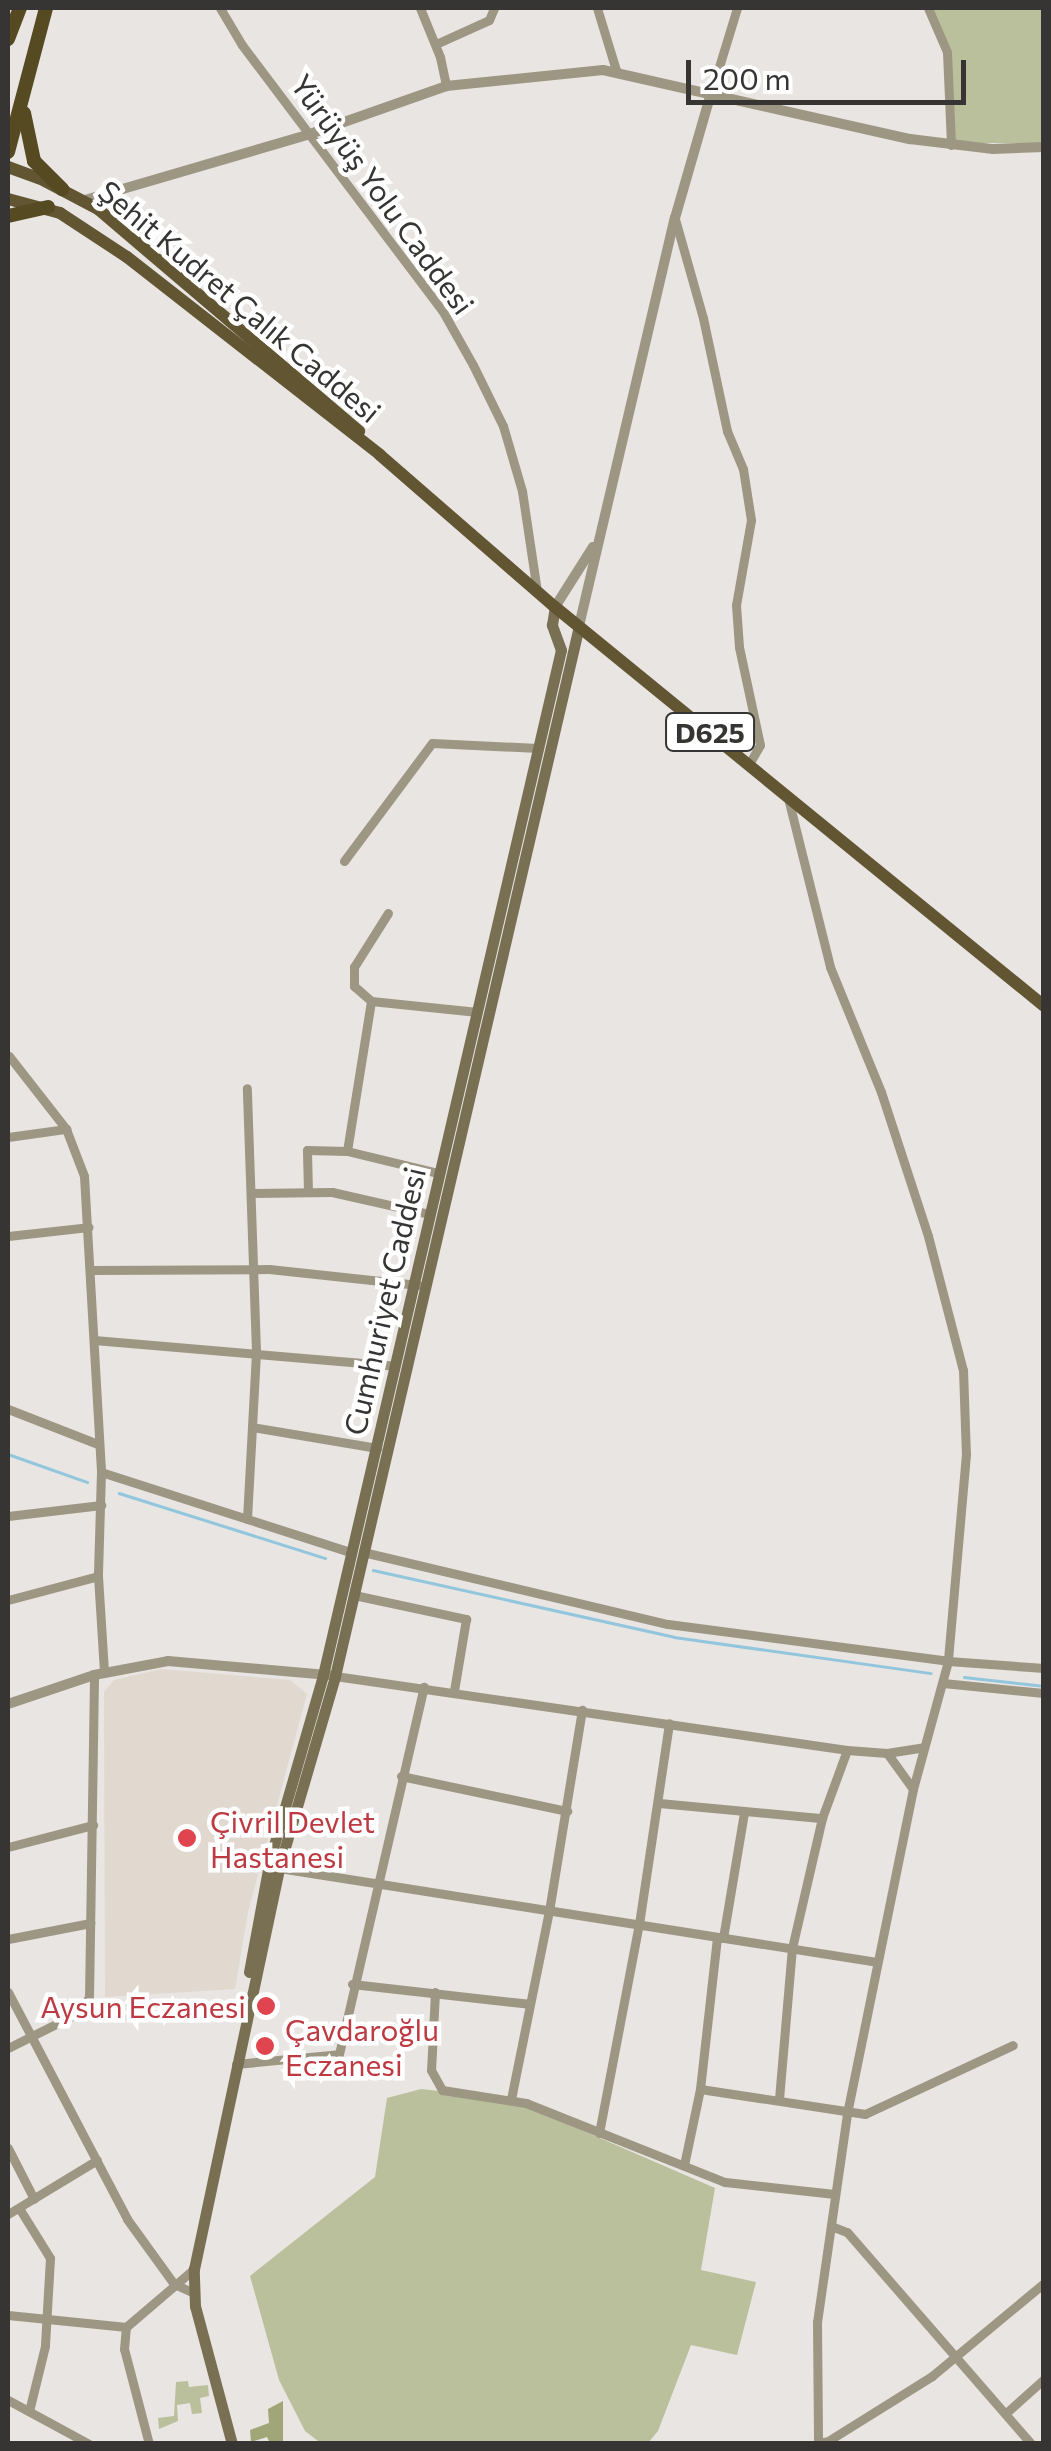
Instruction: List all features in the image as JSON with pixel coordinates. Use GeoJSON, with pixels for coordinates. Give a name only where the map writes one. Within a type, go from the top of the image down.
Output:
{"type":"FeatureCollection","features":[{"type":"Feature","properties":{"kind":"highway"},"geometry":{"type":"LineString","coordinates":[[8,39],[20,8]]}},
{"type":"Feature","properties":{"kind":"highway"},"geometry":{"type":"LineString","coordinates":[[8,152],[46,8]]}},
{"type":"Feature","properties":{"kind":"highway"},"geometry":{"type":"LineString","coordinates":[[25,98],[30,153],[62,189]]}},
{"type":"Feature","properties":{"kind":"highway"},"geometry":{"type":"LineString","coordinates":[[8,216],[48,208]]}},
{"type":"Feature","properties":{"kind":"main road","name":"Şehit Kudret Çalık Caddesi"},"geometry":{"type":"LineString","coordinates":[[8,167],[85,200],[363,435],[380,455]]}},
{"type":"Feature","properties":{"kind":"main road","name":"Şehit Kudret Çalık Caddesi"},"geometry":{"type":"LineString","coordinates":[[8,199],[48,208],[98,234],[380,455],[555,607],[1044,1006]]}},
{"type":"Feature","properties":{"kind":"main road","name":"Cumhuriyet Caddesi"},"geometry":{"type":"LineString","coordinates":[[247,2006],[250,1949],[262,1893],[354,1595],[357,1552],[376,1448],[419,1285],[428,1214],[561,650],[552,626],[555,607]]}},
{"type":"Feature","properties":{"kind":"main road","name":"Cumhuriyet Caddesi"},"geometry":{"type":"LineString","coordinates":[[232,2444],[192,2292],[194,2269],[247,2006],[579,626]]}},
{"type":"Feature","properties":{"kind":"street","name":"Yürüyüş Yolu Caddesi"},"geometry":{"type":"LineString","coordinates":[[220,8],[242,46],[442,310],[496,410],[522,491],[537,591]]}},
{"type":"Feature","properties":{"kind":"street"},"geometry":{"type":"LineString","coordinates":[[420,8],[436,44],[446,86]]}},
{"type":"Feature","properties":{"kind":"street"},"geometry":{"type":"LineString","coordinates":[[436,44],[489,20],[494,8]]}},
{"type":"Feature","properties":{"kind":"street"},"geometry":{"type":"LineString","coordinates":[[597,8],[616,70]]}},
{"type":"Feature","properties":{"kind":"street"},"geometry":{"type":"LineString","coordinates":[[579,626],[674,218],[737,8]]}},
{"type":"Feature","properties":{"kind":"street"},"geometry":{"type":"LineString","coordinates":[[928,8],[947,52],[952,145]]}},
{"type":"Feature","properties":{"kind":"street"},"geometry":{"type":"LineString","coordinates":[[85,200],[310,134],[446,86],[616,70],[952,145],[1044,147]]}},
{"type":"Feature","properties":{"kind":"street"},"geometry":{"type":"LineString","coordinates":[[674,218],[703,318],[726,431],[743,469],[750,520],[736,606],[738,647],[760,745],[749,764]]}},
{"type":"Feature","properties":{"kind":"street"},"geometry":{"type":"LineString","coordinates":[[555,607],[598,538]]}},
{"type":"Feature","properties":{"kind":"street"},"geometry":{"type":"LineString","coordinates":[[344,862],[432,743],[538,748]]}},
{"type":"Feature","properties":{"kind":"street"},"geometry":{"type":"LineString","coordinates":[[788,795],[830,967],[882,1092],[928,1236],[962,1370],[966,1454],[948,1661],[913,1789],[834,2194],[815,2342],[818,2443],[881,2409],[954,2359],[1044,2283]]}},
{"type":"Feature","properties":{"kind":"street"},"geometry":{"type":"LineString","coordinates":[[388,913],[354,968],[354,986],[371,1001],[476,1012]]}},
{"type":"Feature","properties":{"kind":"street"},"geometry":{"type":"LineString","coordinates":[[347,1151],[371,1001]]}},
{"type":"Feature","properties":{"kind":"street"},"geometry":{"type":"LineString","coordinates":[[8,2048],[80,2012],[88,2003],[102,1472],[84,1176],[66,1129],[9,1056]]}},
{"type":"Feature","properties":{"kind":"street"},"geometry":{"type":"LineString","coordinates":[[246,1519],[256,1351],[248,1088]]}},
{"type":"Feature","properties":{"kind":"street"},"geometry":{"type":"LineString","coordinates":[[8,1136],[66,1129]]}},
{"type":"Feature","properties":{"kind":"street"},"geometry":{"type":"LineString","coordinates":[[308,1192],[307,1150],[347,1151],[438,1172]]}},
{"type":"Feature","properties":{"kind":"street"},"geometry":{"type":"LineString","coordinates":[[252,1193],[332,1192],[428,1214]]}},
{"type":"Feature","properties":{"kind":"street"},"geometry":{"type":"LineString","coordinates":[[8,1236],[90,1227]]}},
{"type":"Feature","properties":{"kind":"street"},"geometry":{"type":"LineString","coordinates":[[92,1270],[253,1269],[419,1285]]}},
{"type":"Feature","properties":{"kind":"street"},"geometry":{"type":"LineString","coordinates":[[94,1340],[396,1366]]}},
{"type":"Feature","properties":{"kind":"street"},"geometry":{"type":"LineString","coordinates":[[8,1409],[98,1444]]}},
{"type":"Feature","properties":{"kind":"street"},"geometry":{"type":"LineString","coordinates":[[252,1427],[376,1448]]}},
{"type":"Feature","properties":{"kind":"street"},"geometry":{"type":"LineString","coordinates":[[102,1472],[357,1552],[668,1624],[948,1661],[1044,1668]]}},
{"type":"Feature","properties":{"kind":"street"},"geometry":{"type":"LineString","coordinates":[[8,1516],[100,1505]]}},
{"type":"Feature","properties":{"kind":"street"},"geometry":{"type":"LineString","coordinates":[[8,1600],[98,1576]]}},
{"type":"Feature","properties":{"kind":"street"},"geometry":{"type":"LineString","coordinates":[[354,1595],[466,1619],[454,1691]]}},
{"type":"Feature","properties":{"kind":"street"},"geometry":{"type":"LineString","coordinates":[[8,1704],[99,1673],[194,1660],[454,1691],[848,1750],[887,1753],[924,1746]]}},
{"type":"Feature","properties":{"kind":"street"},"geometry":{"type":"LineString","coordinates":[[943,1683],[1044,1693]]}},
{"type":"Feature","properties":{"kind":"street"},"geometry":{"type":"LineString","coordinates":[[236,2064],[339,2054],[375,1884],[424,1687]]}},
{"type":"Feature","properties":{"kind":"street"},"geometry":{"type":"LineString","coordinates":[[511,2098],[549,1911],[582,1710]]}},
{"type":"Feature","properties":{"kind":"street"},"geometry":{"type":"LineString","coordinates":[[599,2132],[660,1803],[669,1723]]}},
{"type":"Feature","properties":{"kind":"street"},"geometry":{"type":"LineString","coordinates":[[779,2100],[792,1948],[822,1818],[848,1750]]}},
{"type":"Feature","properties":{"kind":"street"},"geometry":{"type":"LineString","coordinates":[[887,1753],[913,1789]]}},
{"type":"Feature","properties":{"kind":"street"},"geometry":{"type":"LineString","coordinates":[[401,1776],[567,1811]]}},
{"type":"Feature","properties":{"kind":"street"},"geometry":{"type":"LineString","coordinates":[[660,1803],[822,1818]]}},
{"type":"Feature","properties":{"kind":"street"},"geometry":{"type":"LineString","coordinates":[[684,2166],[744,1812]]}},
{"type":"Feature","properties":{"kind":"street"},"geometry":{"type":"LineString","coordinates":[[8,1845],[93,1825]]}},
{"type":"Feature","properties":{"kind":"street"},"geometry":{"type":"LineString","coordinates":[[280,1868],[877,1962]]}},
{"type":"Feature","properties":{"kind":"street"},"geometry":{"type":"LineString","coordinates":[[8,1938],[90,1923]]}},
{"type":"Feature","properties":{"kind":"street"},"geometry":{"type":"LineString","coordinates":[[352,1984],[529,2004]]}},
{"type":"Feature","properties":{"kind":"street"},"geometry":{"type":"LineString","coordinates":[[8,1992],[29,2039],[127,2218],[174,2284],[192,2292]]}},
{"type":"Feature","properties":{"kind":"street"},"geometry":{"type":"LineString","coordinates":[[435,1992],[432,2070],[442,2090],[511,2098],[725,2182],[834,2194]]}},
{"type":"Feature","properties":{"kind":"street"},"geometry":{"type":"LineString","coordinates":[[700,2089],[847,2114],[874,2112],[1013,2045]]}},
{"type":"Feature","properties":{"kind":"street"},"geometry":{"type":"LineString","coordinates":[[8,2148],[34,2199]]}},
{"type":"Feature","properties":{"kind":"street"},"geometry":{"type":"LineString","coordinates":[[8,2214],[97,2160]]}},
{"type":"Feature","properties":{"kind":"street"},"geometry":{"type":"LineString","coordinates":[[20,2208],[50,2258],[45,2346],[29,2411]]}},
{"type":"Feature","properties":{"kind":"street"},"geometry":{"type":"LineString","coordinates":[[830,2226],[847,2232],[1031,2444]]}},
{"type":"Feature","properties":{"kind":"street"},"geometry":{"type":"LineString","coordinates":[[149,2444],[124,2349],[126,2327],[194,2269]]}},
{"type":"Feature","properties":{"kind":"street"},"geometry":{"type":"LineString","coordinates":[[8,2316],[126,2327]]}},
{"type":"Feature","properties":{"kind":"street"},"geometry":{"type":"LineString","coordinates":[[1006,2413],[1044,2379]]}},
{"type":"Feature","properties":{"kind":"street"},"geometry":{"type":"LineString","coordinates":[[8,2400],[89,2444]]}},
{"type":"Feature","properties":{"kind":"shaded area","name":"Çivril Devlet Hastanesi"},"geometry":{"type":"Polygon","coordinates":[[[161,1669],[290,1680],[307,1694],[248,1912],[235,1989],[105,1997],[104,1692],[114,1680],[161,1669]]]}},
{"type":"Feature","properties":{"kind":"green space"},"geometry":{"type":"Polygon","coordinates":[[[932,8],[1043,8],[1043,143],[951,143],[949,71],[932,8]]]}},
{"type":"Feature","properties":{"kind":"green space"},"geometry":{"type":"Polygon","coordinates":[[[421,2089],[510,2099],[715,2188],[701,2270],[756,2282],[737,2355],[691,2345],[658,2431],[648,2443],[322,2444],[305,2431],[279,2380],[250,2276],[375,2177],[387,2098],[421,2089]]]}},
{"type":"Feature","properties":{"kind":"green space"},"geometry":{"type":"Polygon","coordinates":[[[188,2381],[189,2387],[208,2385],[209,2396],[200,2398],[202,2413],[192,2414],[190,2403],[177,2405],[178,2421],[159,2429],[158,2418],[174,2416],[176,2382],[188,2381]]]}},
{"type":"Feature","properties":{"kind":"green space"},"geometry":{"type":"Polygon","coordinates":[[[283,2401],[283,2443],[270,2443],[267,2437],[251,2442],[250,2430],[269,2423],[268,2409],[283,2401]]]}},
{"type":"Feature","properties":{"kind":"waterway"},"geometry":{"type":"LineString","coordinates":[[8,1454],[87,1482]]}},
{"type":"Feature","properties":{"kind":"waterway"},"geometry":{"type":"LineString","coordinates":[[119,1493],[325,1558]]}},
{"type":"Feature","properties":{"kind":"waterway"},"geometry":{"type":"LineString","coordinates":[[373,1570],[674,1637],[930,1673]]}},
{"type":"Feature","properties":{"kind":"waterway"},"geometry":{"type":"LineString","coordinates":[[964,1677],[1044,1686]]}},
{"type":"Feature","properties":{"kind":"place","name":"Çivril Devlet Hastanesi"},"geometry":{"type":"Point","coordinates":[187,1838]}},
{"type":"Feature","properties":{"kind":"place","name":"Aysun Eczanesi"},"geometry":{"type":"Point","coordinates":[266,2006]}},
{"type":"Feature","properties":{"kind":"place","name":"Çavdaroğlu Eczanesi"},"geometry":{"type":"Point","coordinates":[265,2046]}}]}
